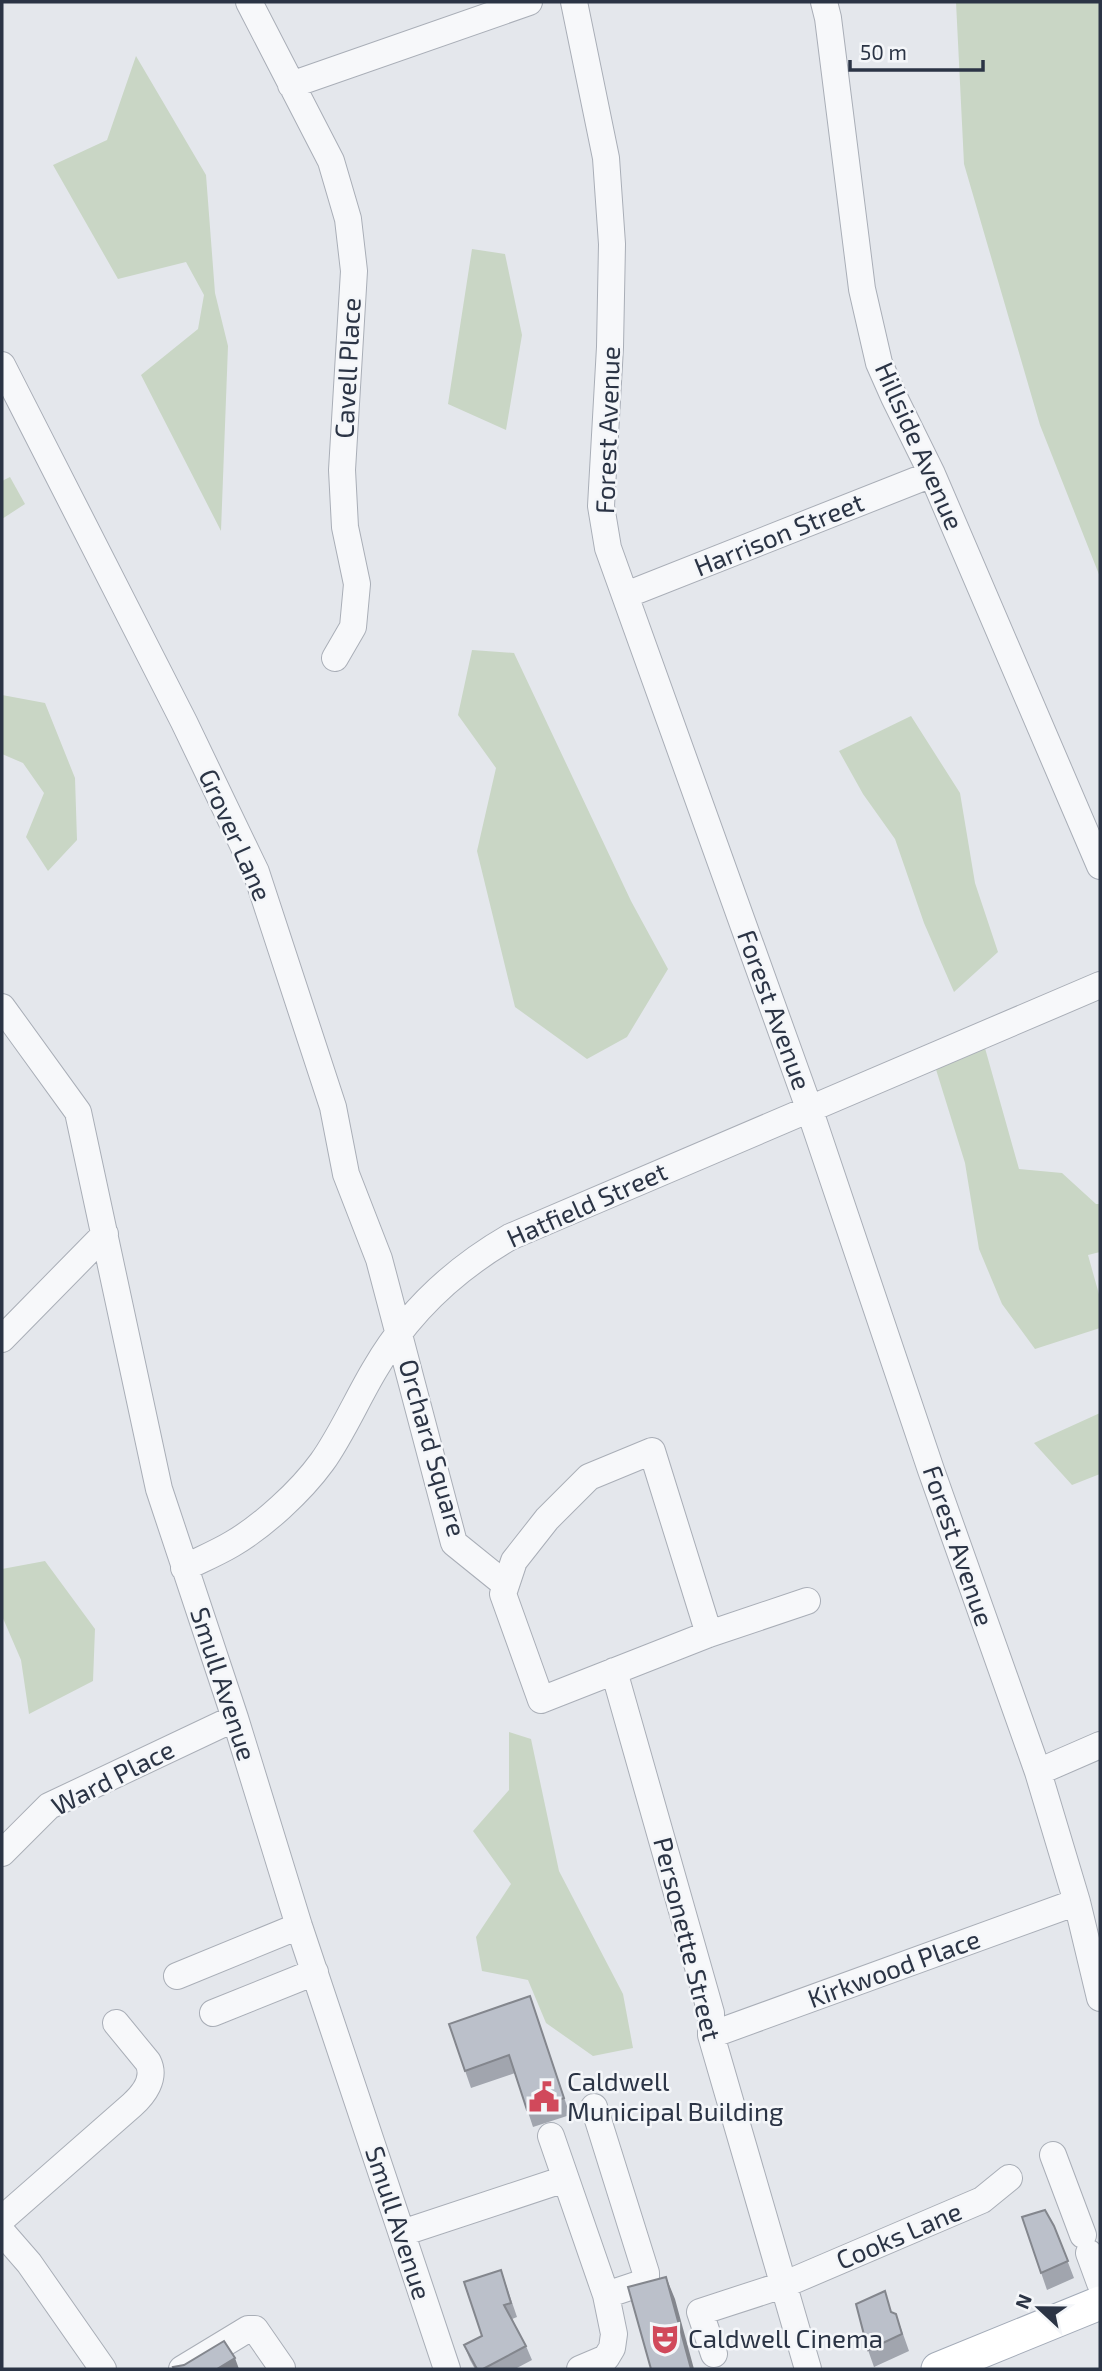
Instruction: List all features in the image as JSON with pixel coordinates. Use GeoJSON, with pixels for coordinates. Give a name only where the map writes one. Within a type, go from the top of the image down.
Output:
{"type":"FeatureCollection","features":[{"type":"Feature","properties":{"kind":"main road"},"geometry":{"type":"LineString","coordinates":[[956,2366],[1100,2303]]}},
{"type":"Feature","properties":{"kind":"street","name":"Cavell Place"},"geometry":{"type":"LineString","coordinates":[[249,2],[331,161],[348,219],[352,245],[354,271],[342,489],[345,527],[357,584],[353,627],[335,658]]}},
{"type":"Feature","properties":{"kind":"street"},"geometry":{"type":"LineString","coordinates":[[291,85],[530,2]]}},
{"type":"Feature","properties":{"kind":"street","name":"Forest Avenue"},"geometry":{"type":"LineString","coordinates":[[574,2],[606,158],[612,244],[610,347],[601,506],[608,548],[809,1108],[930,1470],[1038,1772],[1077,1902],[1100,1994]]}},
{"type":"Feature","properties":{"kind":"street","name":"Hillside Avenue"},"geometry":{"type":"LineString","coordinates":[[824,2],[862,289],[879,362],[932,474],[1100,866]]}},
{"type":"Feature","properties":{"kind":"street","name":"Grover Lane"},"geometry":{"type":"LineString","coordinates":[[2,365],[178,709],[257,872],[333,1107],[346,1174],[379,1259],[399,1332]]}},
{"type":"Feature","properties":{"kind":"street","name":"Harrison Street"},"geometry":{"type":"LineString","coordinates":[[626,596],[932,474]]}},
{"type":"Feature","properties":{"kind":"street","name":"Hatfield Street"},"geometry":{"type":"LineString","coordinates":[[184,1568],[234,1543],[276,1512],[322,1462],[375,1368],[417,1309],[446,1281],[485,1252],[510,1237],[1100,985]]}},
{"type":"Feature","properties":{"kind":"street","name":"Smull Avenue"},"geometry":{"type":"LineString","coordinates":[[2,1007],[78,1112],[159,1489],[235,1718],[299,1926],[402,2233],[442,2368]]}},
{"type":"Feature","properties":{"kind":"street"},"geometry":{"type":"LineString","coordinates":[[2,1339],[105,1234]]}},
{"type":"Feature","properties":{"kind":"street","name":"Orchard Square"},"geometry":{"type":"LineString","coordinates":[[399,1332],[454,1543],[506,1586]]}},
{"type":"Feature","properties":{"kind":"street"},"geometry":{"type":"LineString","coordinates":[[709,1633],[652,1451],[589,1477],[547,1519],[514,1561],[503,1594],[541,1700],[709,1633],[807,1601]]}},
{"type":"Feature","properties":{"kind":"street","name":"Personette Street"},"geometry":{"type":"LineString","coordinates":[[614,1671],[711,2013],[711,2035],[808,2369]]}},
{"type":"Feature","properties":{"kind":"street","name":"Ward Place"},"geometry":{"type":"LineString","coordinates":[[2,1853],[49,1806],[235,1718]]}},
{"type":"Feature","properties":{"kind":"street"},"geometry":{"type":"LineString","coordinates":[[1038,1772],[1100,1745]]}},
{"type":"Feature","properties":{"kind":"street","name":"Kirkwood Place"},"geometry":{"type":"LineString","coordinates":[[711,2035],[1077,1902]]}},
{"type":"Feature","properties":{"kind":"street"},"geometry":{"type":"LineString","coordinates":[[177,1976],[299,1926]]}},
{"type":"Feature","properties":{"kind":"street"},"geometry":{"type":"LineString","coordinates":[[213,2013],[315,1972]]}},
{"type":"Feature","properties":{"kind":"street"},"geometry":{"type":"LineString","coordinates":[[2,2219],[132,2105],[144,2091],[152,2069],[116,2023]]}},
{"type":"Feature","properties":{"kind":"street"},"geometry":{"type":"LineString","coordinates":[[594,2107],[646,2273],[646,2279],[642,2283],[606,2295]]}},
{"type":"Feature","properties":{"kind":"street"},"geometry":{"type":"LineString","coordinates":[[551,2137],[606,2295],[614,2334],[612,2348],[606,2358],[580,2369]]}},
{"type":"Feature","properties":{"kind":"street"},"geometry":{"type":"LineString","coordinates":[[1053,2155],[1100,2283]]}},
{"type":"Feature","properties":{"kind":"street","name":"Cooks Lane"},"geometry":{"type":"LineString","coordinates":[[713,2354],[700,2312],[783,2285],[982,2200],[1009,2178]]}},
{"type":"Feature","properties":{"kind":"street"},"geometry":{"type":"LineString","coordinates":[[402,2233],[565,2179]]}},
{"type":"Feature","properties":{"kind":"street"},"geometry":{"type":"LineString","coordinates":[[2,2232],[29,2263],[103,2369]]}},
{"type":"Feature","properties":{"kind":"street"},"geometry":{"type":"LineString","coordinates":[[182,2369],[248,2329],[255,2329],[261,2334],[283,2369]]}},
{"type":"Feature","properties":{"kind":"street"},"geometry":{"type":"LineString","coordinates":[[277,2369],[283,2369]]}},
{"type":"Feature","properties":{"kind":"green space"},"geometry":{"type":"Polygon","coordinates":[[[956,2],[1100,2],[1100,577],[1040,425],[964,164],[956,2]]]}},
{"type":"Feature","properties":{"kind":"green space"},"geometry":{"type":"Polygon","coordinates":[[[136,56],[206,175],[215,293],[228,346],[221,531],[141,375],[198,329],[204,295],[186,262],[118,279],[53,165],[107,140],[136,56]]]}},
{"type":"Feature","properties":{"kind":"green space"},"geometry":{"type":"Polygon","coordinates":[[[472,249],[505,254],[522,335],[506,430],[448,404],[472,249]]]}},
{"type":"Feature","properties":{"kind":"green space"},"geometry":{"type":"Polygon","coordinates":[[[10,477],[25,504],[2,519],[2,481],[10,477]]]}},
{"type":"Feature","properties":{"kind":"green space"},"geometry":{"type":"Polygon","coordinates":[[[472,650],[514,653],[631,901],[668,969],[627,1037],[587,1059],[515,1007],[477,851],[496,768],[458,715],[472,650]]]}},
{"type":"Feature","properties":{"kind":"green space"},"geometry":{"type":"Polygon","coordinates":[[[2,695],[45,703],[75,778],[77,840],[48,871],[26,837],[44,793],[23,763],[2,754],[2,695]]]}},
{"type":"Feature","properties":{"kind":"green space"},"geometry":{"type":"Polygon","coordinates":[[[911,716],[960,793],[975,883],[998,952],[954,992],[924,923],[895,839],[863,794],[839,751],[911,716]]]}},
{"type":"Feature","properties":{"kind":"green space"},"geometry":{"type":"Polygon","coordinates":[[[983,1041],[1019,1169],[1062,1173],[1096,1204],[1100,1204],[1100,1252],[1088,1255],[1100,1298],[1100,1328],[1035,1349],[1002,1304],[979,1249],[965,1163],[934,1063],[983,1041]]]}},
{"type":"Feature","properties":{"kind":"green space"},"geometry":{"type":"Polygon","coordinates":[[[1100,1413],[1100,1474],[1072,1485],[1034,1443],[1100,1413]]]}},
{"type":"Feature","properties":{"kind":"green space"},"geometry":{"type":"Polygon","coordinates":[[[45,1561],[95,1629],[93,1681],[29,1714],[21,1660],[2,1616],[2,1569],[45,1561]]]}},
{"type":"Feature","properties":{"kind":"green space"},"geometry":{"type":"Polygon","coordinates":[[[509,1732],[531,1739],[559,1871],[623,1994],[633,2048],[593,2056],[546,2023],[528,1980],[482,1971],[476,1937],[511,1884],[473,1831],[509,1790],[509,1732]]]}},
{"type":"Feature","properties":{"kind":"building"},"geometry":{"type":"Polygon","coordinates":[[[530,1996],[564,2098],[527,2110],[509,2055],[465,2071],[449,2024],[530,1996]]]}},
{"type":"Feature","properties":{"kind":"building"},"geometry":{"type":"Polygon","coordinates":[[[1045,2210],[1068,2261],[1041,2273],[1022,2217],[1045,2210]]]}},
{"type":"Feature","properties":{"kind":"building"},"geometry":{"type":"Polygon","coordinates":[[[501,2270],[511,2303],[504,2305],[526,2346],[483,2369],[477,2369],[464,2345],[482,2336],[464,2282],[501,2270]]]}},
{"type":"Feature","properties":{"kind":"building","name":"Caldwell Cinema"},"geometry":{"type":"Polygon","coordinates":[[[666,2277],[691,2369],[651,2369],[628,2287],[666,2277]]]}},
{"type":"Feature","properties":{"kind":"building"},"geometry":{"type":"Polygon","coordinates":[[[885,2291],[891,2312],[896,2314],[902,2334],[868,2350],[856,2304],[885,2291]]]}},
{"type":"Feature","properties":{"kind":"building"},"geometry":{"type":"Polygon","coordinates":[[[224,2341],[235,2358],[217,2369],[174,2369],[173,2367],[184,2365],[224,2341]]]}},
{"type":"Feature","properties":{"kind":"place","name":"Caldwell Municipal Building"},"geometry":{"type":"Point","coordinates":[544,2097]}},
{"type":"Feature","properties":{"kind":"place","name":"Caldwell Cinema"},"geometry":{"type":"Point","coordinates":[665,2339]}}]}
